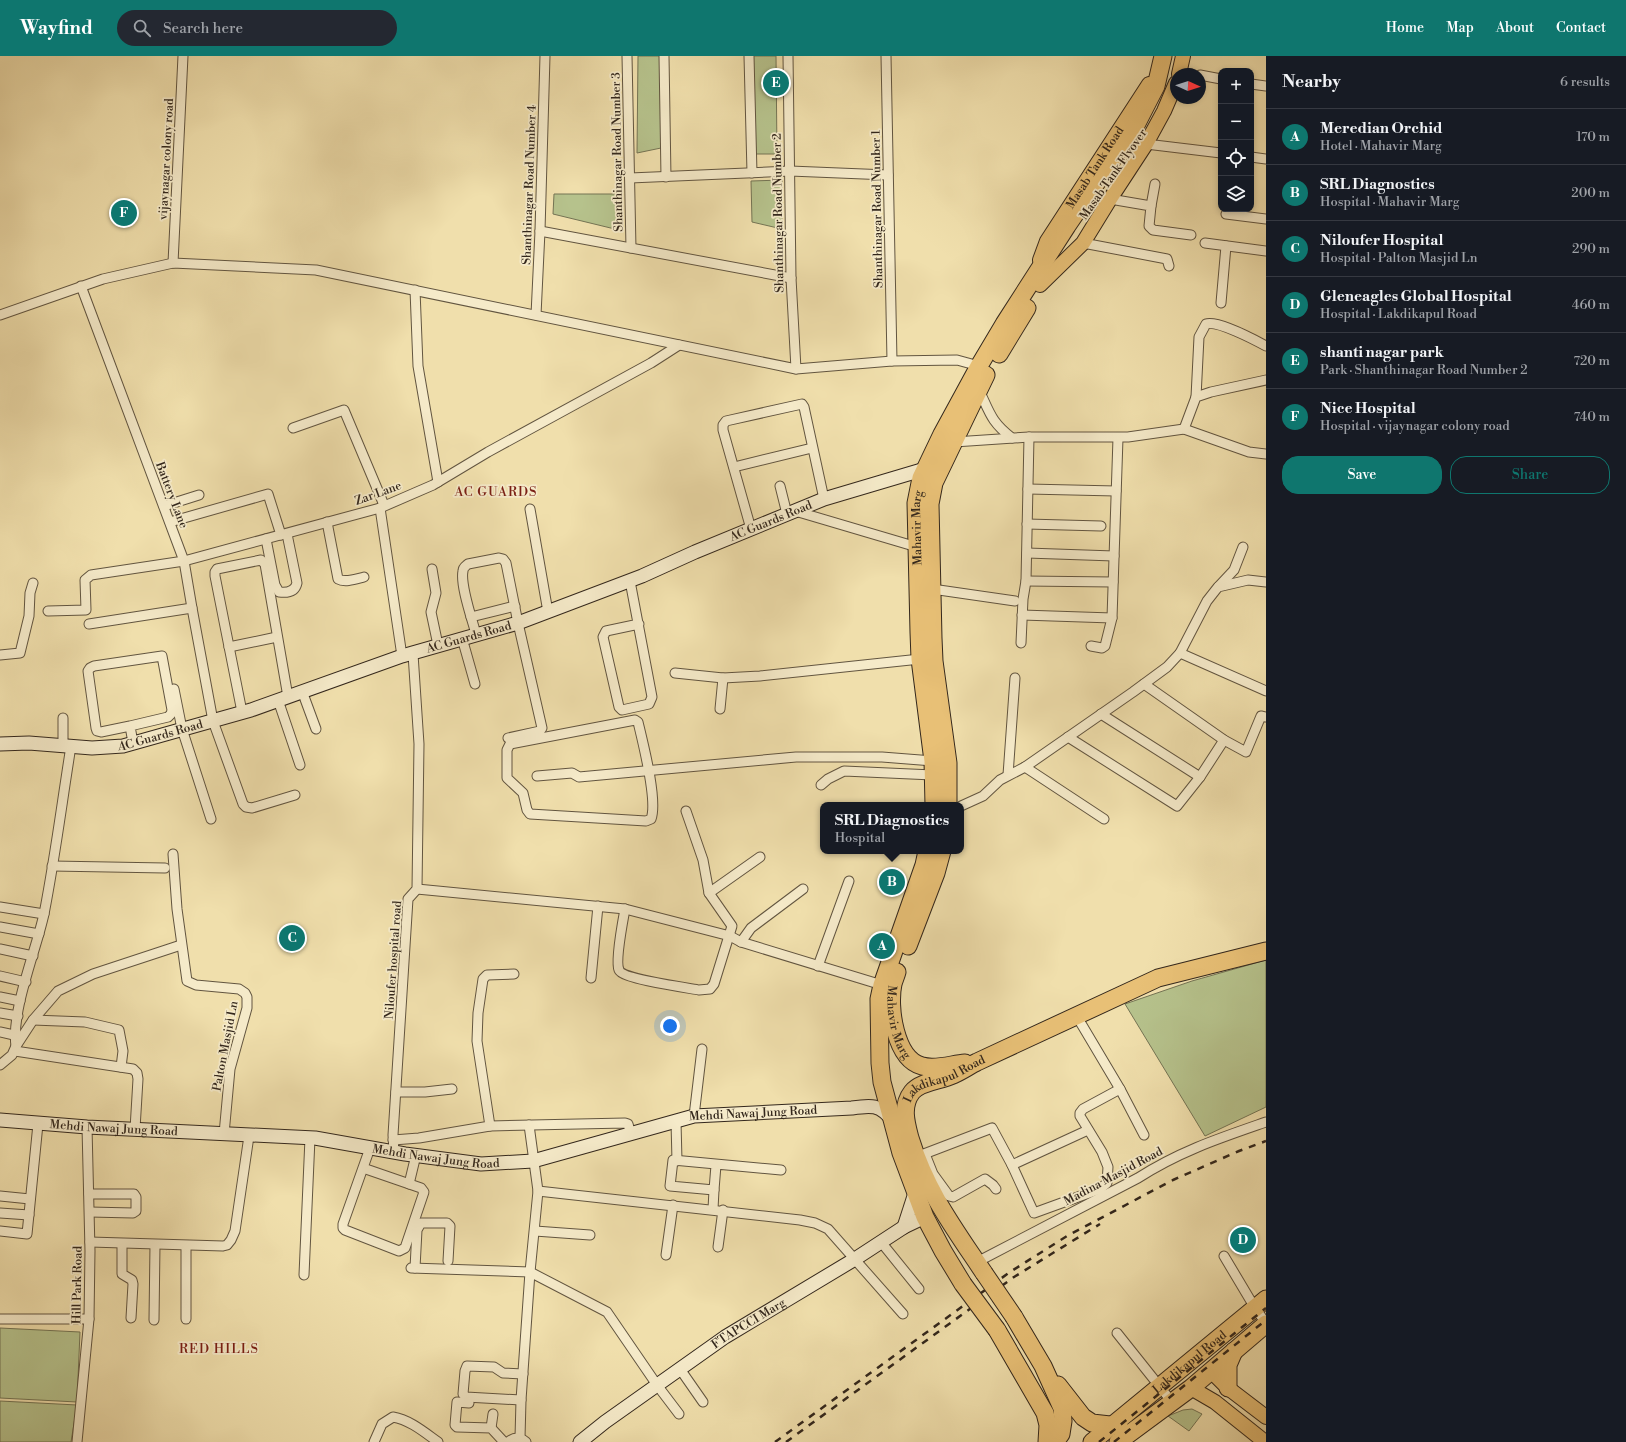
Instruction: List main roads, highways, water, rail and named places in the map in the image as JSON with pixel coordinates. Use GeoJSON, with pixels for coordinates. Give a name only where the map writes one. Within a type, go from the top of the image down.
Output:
{"type":"FeatureCollection","features":[{"type":"Feature","properties":{"kind":"highway","name":"Masab Tank Flyover"},"geometry":{"type":"LineString","coordinates":[[1074,234],[1136,125],[1156,86],[1163,56]]}},
{"type":"Feature","properties":{"kind":"highway","name":"Masab Tank Flyover"},"geometry":{"type":"LineString","coordinates":[[1036,282],[1074,234],[1146,128],[1164,91],[1172,56]]}},
{"type":"Feature","properties":{"kind":"highway","name":"Mahavir Marg"},"geometry":{"type":"LineString","coordinates":[[948,802],[948,763],[934,661],[926,632],[917,547],[916,503],[921,478],[925,469],[979,366],[1036,282]]}},
{"type":"Feature","properties":{"kind":"highway","name":"Mahavir Marg"},"geometry":{"type":"LineString","coordinates":[[934,802],[933,768],[920,659],[926,632],[932,589],[930,504],[934,483],[987,373],[1036,282]]}},
{"type":"Feature","properties":{"kind":"highway","name":"Mahavir Marg"},"geometry":{"type":"LineString","coordinates":[[882,1082],[880,1064],[879,999],[882,985],[927,854]]}},
{"type":"Feature","properties":{"kind":"highway","name":"Mahavir Marg"},"geometry":{"type":"LineString","coordinates":[[941,854],[936,873],[893,985],[893,1024],[901,1048],[920,1066],[930,1068],[977,1062]]}},
{"type":"Feature","properties":{"kind":"highway","name":"Lakdikapul Road"},"geometry":{"type":"LineString","coordinates":[[1047,1442],[1048,1425],[1045,1413],[997,1330],[963,1284],[943,1251],[925,1217],[915,1193],[901,1153],[900,1124],[908,1099],[913,1090],[923,1085],[952,1076],[977,1062],[1158,978],[1266,951]]}},
{"type":"Feature","properties":{"kind":"highway"},"geometry":{"type":"LineString","coordinates":[[880,1027],[898,1102],[900,1124]]}},
{"type":"Feature","properties":{"kind":"highway","name":"Lakdikapul Road"},"geometry":{"type":"LineString","coordinates":[[882,1082],[900,1124],[920,1155],[926,1183],[940,1208],[1014,1317],[1043,1366],[1062,1408],[1063,1421],[1061,1434],[1055,1442]]}},
{"type":"Feature","properties":{"kind":"highway","name":"Lakdikapul Road"},"geometry":{"type":"LineString","coordinates":[[1092,1442],[1261,1304]]}},
{"type":"Feature","properties":{"kind":"highway","name":"Lakdikapul Road"},"geometry":{"type":"LineString","coordinates":[[1118,1442],[1191,1388],[1266,1324]]}},
{"type":"Feature","properties":{"kind":"highway"},"geometry":{"type":"LineString","coordinates":[[1228,1388],[1228,1365],[1234,1351]]}},
{"type":"Feature","properties":{"kind":"highway","name":"Lakdikapul Road"},"geometry":{"type":"LineString","coordinates":[[1043,1366],[1083,1417],[1092,1423],[1141,1426]]}},
{"type":"Feature","properties":{"kind":"main road","name":"Masab Tank Road"},"geometry":{"type":"LineString","coordinates":[[1036,282],[1047,241],[1148,87],[1156,56]]}},
{"type":"Feature","properties":{"kind":"main road"},"geometry":{"type":"LineString","coordinates":[[1182,68],[1184,56]]}},
{"type":"Feature","properties":{"kind":"main road"},"geometry":{"type":"LineString","coordinates":[[1036,282],[1074,234],[1110,198],[1146,144],[1170,99]]}},
{"type":"Feature","properties":{"kind":"main road"},"geometry":{"type":"LineString","coordinates":[[1211,1371],[1228,1388],[1266,1417]]}},
{"type":"Feature","properties":{"kind":"main road"},"geometry":{"type":"LineString","coordinates":[[1191,1388],[1216,1402],[1265,1442]]}},
{"type":"Feature","properties":{"kind":"main road"},"geometry":{"type":"LineString","coordinates":[[1216,1402],[1228,1388]]}},
{"type":"Feature","properties":{"kind":"railway"},"geometry":{"type":"LineString","coordinates":[[775,1442],[1010,1272],[1067,1236],[1173,1180],[1239,1151],[1266,1141]]}},
{"type":"Feature","properties":{"kind":"railway"},"geometry":{"type":"LineString","coordinates":[[786,1442],[1014,1277],[1100,1224]]}},
{"type":"Feature","properties":{"kind":"railway"},"geometry":{"type":"LineString","coordinates":[[1099,1442],[1266,1308]]}},
{"type":"Feature","properties":{"kind":"railway"},"geometry":{"type":"LineString","coordinates":[[1114,1442],[1266,1320]]}},
{"type":"Feature","properties":{"kind":"place","name":"shanti nagar park"},"geometry":{"type":"Point","coordinates":[776,83]}},
{"type":"Feature","properties":{"kind":"place","name":"Nice Hospital"},"geometry":{"type":"Point","coordinates":[124,213]}},
{"type":"Feature","properties":{"kind":"place","name":"SRL Diagnostics"},"geometry":{"type":"Point","coordinates":[892,882]}},
{"type":"Feature","properties":{"kind":"place","name":"Niloufer Hospital"},"geometry":{"type":"Point","coordinates":[292,938]}},
{"type":"Feature","properties":{"kind":"place","name":"Meredian Orchid"},"geometry":{"type":"Point","coordinates":[882,946]}},
{"type":"Feature","properties":{"kind":"place","name":"Gleneagles Global Hospital"},"geometry":{"type":"Point","coordinates":[1243,1240]}},
{"type":"Feature","properties":{"kind":"district","name":"AC GUARDS"},"geometry":{"type":"Point","coordinates":[496,491]}},
{"type":"Feature","properties":{"kind":"district","name":"RED HILLS"},"geometry":{"type":"Point","coordinates":[219,1348]}}]}
